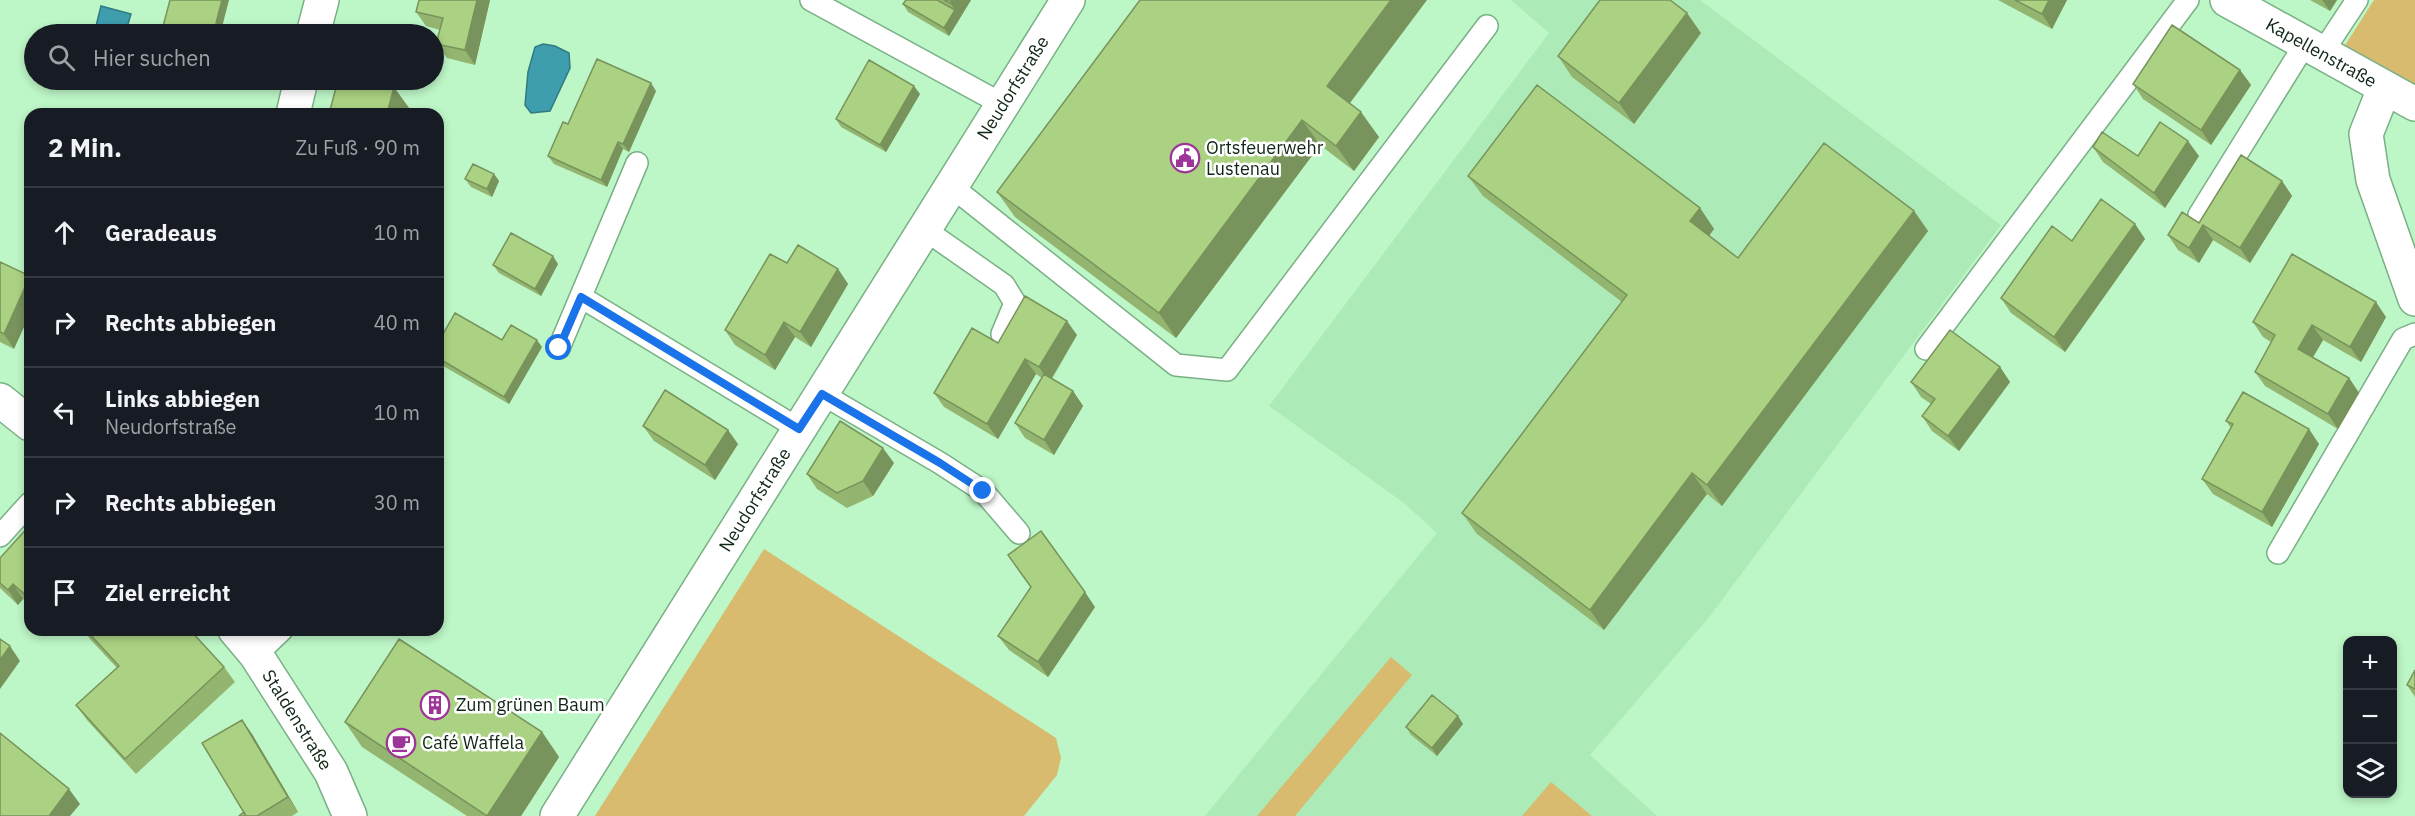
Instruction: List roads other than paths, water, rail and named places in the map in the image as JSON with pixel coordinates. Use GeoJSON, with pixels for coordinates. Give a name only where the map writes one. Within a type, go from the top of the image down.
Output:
{"type":"FeatureCollection","features":[{"type":"Feature","properties":{"kind":"street"},"geometry":{"type":"LineString","coordinates":[[316,24],[322,0]]}},
{"type":"Feature","properties":{"kind":"street","name":"Neudorfstraße"},"geometry":{"type":"LineString","coordinates":[[557,816],[1068,0]]}},
{"type":"Feature","properties":{"kind":"street","name":"Kapellenstraße"},"geometry":{"type":"LineString","coordinates":[[2227,0],[2415,104]]}},
{"type":"Feature","properties":{"kind":"street","name":"Kapellenstraße"},"geometry":{"type":"LineString","coordinates":[[2384,88],[2366,134],[2373,180],[2415,299]]}},
{"type":"Feature","properties":{"kind":"street"},"geometry":{"type":"LineString","coordinates":[[294,108],[298,90]]}},
{"type":"Feature","properties":{"kind":"street"},"geometry":{"type":"LineString","coordinates":[[0,400],[24,419]]}},
{"type":"Feature","properties":{"kind":"street","name":"Staldenstraße"},"geometry":{"type":"LineString","coordinates":[[240,636],[256,655],[331,772],[350,816]]}},
{"type":"Feature","properties":{"kind":"lane"},"geometry":{"type":"LineString","coordinates":[[811,0],[1002,104]]}},
{"type":"Feature","properties":{"kind":"lane"},"geometry":{"type":"LineString","coordinates":[[1926,349],[2188,0]]}},
{"type":"Feature","properties":{"kind":"lane"},"geometry":{"type":"LineString","coordinates":[[2199,215],[2314,49],[2357,0]]}},
{"type":"Feature","properties":{"kind":"lane"},"geometry":{"type":"LineString","coordinates":[[951,186],[1176,365],[1227,370],[1487,26]]}},
{"type":"Feature","properties":{"kind":"lane"},"geometry":{"type":"LineString","coordinates":[[559,348],[637,163]]}},
{"type":"Feature","properties":{"kind":"lane"},"geometry":{"type":"LineString","coordinates":[[924,229],[1004,285],[1015,303],[1002,334]]}},
{"type":"Feature","properties":{"kind":"lane"},"geometry":{"type":"LineString","coordinates":[[581,297],[799,429]]}},
{"type":"Feature","properties":{"kind":"lane"},"geometry":{"type":"LineString","coordinates":[[2278,552],[2403,339],[2415,334]]}},
{"type":"Feature","properties":{"kind":"lane"},"geometry":{"type":"LineString","coordinates":[[822,394],[983,491],[1019,533]]}},
{"type":"Feature","properties":{"kind":"lane"},"geometry":{"type":"LineString","coordinates":[[0,536],[24,510]]}},
{"type":"Feature","properties":{"kind":"lane"},"geometry":{"type":"LineString","coordinates":[[256,655],[276,636]]}},
{"type":"Feature","properties":{"kind":"water"},"geometry":{"type":"Polygon","coordinates":[[[101,6],[131,14],[128,24],[96,24],[101,6]]]}},
{"type":"Feature","properties":{"kind":"water"},"geometry":{"type":"Polygon","coordinates":[[[543,44],[555,46],[569,53],[570,68],[550,111],[531,113],[525,105],[528,72],[535,47],[543,44]]]}},
{"type":"Feature","properties":{"kind":"place","name":"Ortsfeuerwehr Lustenau"},"geometry":{"type":"Point","coordinates":[1185,158]}},
{"type":"Feature","properties":{"kind":"place","name":"Zum grünen Baum"},"geometry":{"type":"Point","coordinates":[435,705]}},
{"type":"Feature","properties":{"kind":"place","name":"Café Waffela"},"geometry":{"type":"Point","coordinates":[401,743]}}]}
